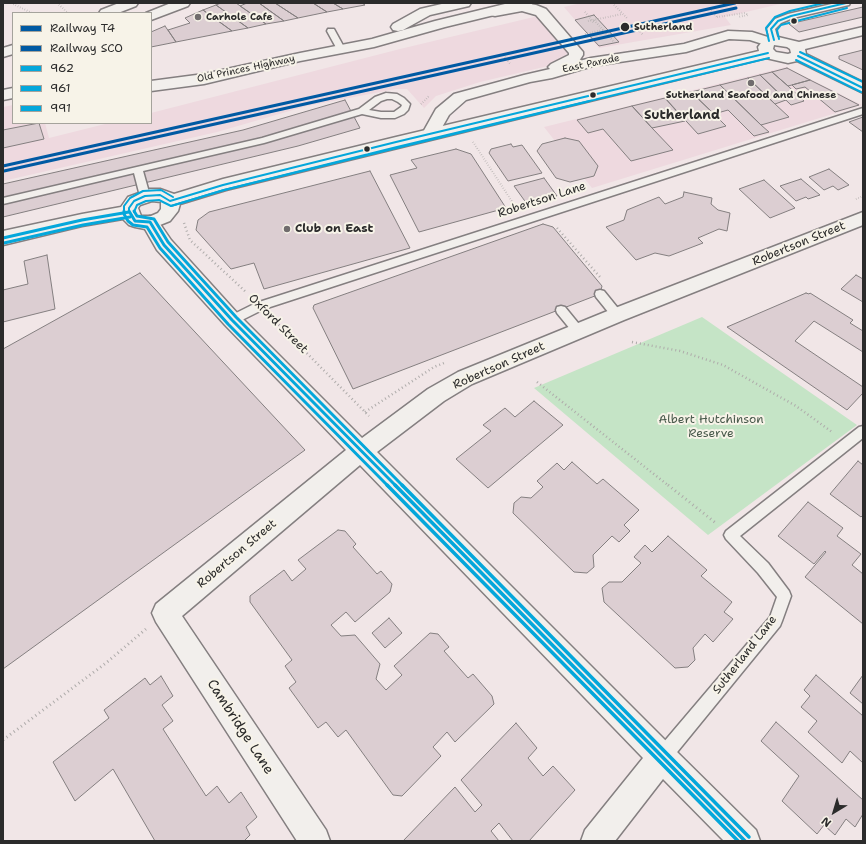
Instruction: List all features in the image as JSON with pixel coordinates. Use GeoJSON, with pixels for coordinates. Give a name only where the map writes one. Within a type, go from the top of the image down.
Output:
{"type":"FeatureCollection","features":[{"type":"Feature","properties":{"kind":"street"},"geometry":{"type":"LineString","coordinates":[[108,12],[131,3]]}},
{"type":"Feature","properties":{"kind":"street"},"geometry":{"type":"LineString","coordinates":[[152,16],[183,3]]}},
{"type":"Feature","properties":{"kind":"street","name":"Old Princes Highway"},"geometry":{"type":"LineString","coordinates":[[341,49],[385,34],[425,12],[464,3]]}},
{"type":"Feature","properties":{"kind":"street","name":"Old Princes Highway"},"geometry":{"type":"LineString","coordinates":[[152,86],[200,80],[382,41],[472,16],[526,3]]}},
{"type":"Feature","properties":{"kind":"street"},"geometry":{"type":"LineString","coordinates":[[436,9],[430,11],[428,15],[439,20],[522,7],[550,10],[592,54],[602,58],[633,56]]}},
{"type":"Feature","properties":{"kind":"street"},"geometry":{"type":"LineString","coordinates":[[797,52],[863,31]]}},
{"type":"Feature","properties":{"kind":"street","name":"East Parade"},"geometry":{"type":"LineString","coordinates":[[430,134],[442,112],[447,106],[460,97],[529,78],[547,75],[591,62],[686,48],[728,35],[746,35],[770,45],[783,59],[792,59],[797,52]]}},
{"type":"Feature","properties":{"kind":"street"},"geometry":{"type":"LineString","coordinates":[[529,78],[573,59],[580,43]]}},
{"type":"Feature","properties":{"kind":"street"},"geometry":{"type":"LineString","coordinates":[[170,201],[171,208],[167,214],[160,219],[150,222],[135,221],[129,212],[129,208],[134,201],[145,196],[160,195],[170,201],[223,185],[430,134],[770,45]]}},
{"type":"Feature","properties":{"kind":"street"},"geometry":{"type":"LineString","coordinates":[[797,52],[863,88]]}},
{"type":"Feature","properties":{"kind":"street"},"geometry":{"type":"LineString","coordinates":[[3,235],[129,212]]}},
{"type":"Feature","properties":{"kind":"street","name":"Robertson Street"},"geometry":{"type":"LineString","coordinates":[[165,613],[362,451],[436,395],[465,378],[617,315],[863,218]]}},
{"type":"Feature","properties":{"kind":"street"},"geometry":{"type":"LineString","coordinates":[[150,222],[164,245],[232,320],[663,756],[745,841]]}},
{"type":"Feature","properties":{"kind":"street","name":"Cambridge Lane"},"geometry":{"type":"LineString","coordinates":[[165,613],[316,841]]}},
{"type":"Feature","properties":{"kind":"street"},"geometry":{"type":"LineString","coordinates":[[596,841],[663,756]]}},
{"type":"Feature","properties":{"kind":"lane"},"geometry":{"type":"LineString","coordinates":[[770,45],[771,29],[778,21],[791,16],[846,3]]}},
{"type":"Feature","properties":{"kind":"lane"},"geometry":{"type":"LineString","coordinates":[[331,31],[341,49]]}},
{"type":"Feature","properties":{"kind":"lane"},"geometry":{"type":"LineString","coordinates":[[3,200],[264,140],[362,111]]}},
{"type":"Feature","properties":{"kind":"lane","name":"Robertson Lane"},"geometry":{"type":"LineString","coordinates":[[232,320],[260,306],[863,111]]}},
{"type":"Feature","properties":{"kind":"lane"},"geometry":{"type":"LineString","coordinates":[[138,169],[145,196]]}},
{"type":"Feature","properties":{"kind":"lane"},"geometry":{"type":"LineString","coordinates":[[600,294],[617,315]]}},
{"type":"Feature","properties":{"kind":"lane"},"geometry":{"type":"LineString","coordinates":[[561,310],[578,332]]}},
{"type":"Feature","properties":{"kind":"lane"},"geometry":{"type":"LineString","coordinates":[[731,535],[860,434]]}},
{"type":"Feature","properties":{"kind":"lane","name":"Sutherland Lane"},"geometry":{"type":"LineString","coordinates":[[663,756],[775,621],[784,596],[763,568],[731,535]]}},
{"type":"Feature","properties":{"kind":"path"},"geometry":{"type":"LineString","coordinates":[[11,3],[30,12]]}},
{"type":"Feature","properties":{"kind":"path"},"geometry":{"type":"LineString","coordinates":[[57,3],[67,12]]}},
{"type":"Feature","properties":{"kind":"path"},"geometry":{"type":"LineString","coordinates":[[614,5],[628,19]]}},
{"type":"Feature","properties":{"kind":"path"},"geometry":{"type":"LineString","coordinates":[[711,11],[717,17],[745,13],[748,15],[735,18]]}},
{"type":"Feature","properties":{"kind":"path"},"geometry":{"type":"LineString","coordinates":[[585,12],[613,41]]}},
{"type":"Feature","properties":{"kind":"path"},"geometry":{"type":"LineString","coordinates":[[588,21],[622,14]]}},
{"type":"Feature","properties":{"kind":"path"},"geometry":{"type":"LineString","coordinates":[[593,20],[598,26]]}},
{"type":"Feature","properties":{"kind":"path"},"geometry":{"type":"LineString","coordinates":[[637,28],[643,35]]}},
{"type":"Feature","properties":{"kind":"path"},"geometry":{"type":"LineString","coordinates":[[580,43],[603,30]]}},
{"type":"Feature","properties":{"kind":"path"},"geometry":{"type":"LineString","coordinates":[[606,35],[611,41],[609,41]]}},
{"type":"Feature","properties":{"kind":"path"},"geometry":{"type":"LineString","coordinates":[[505,57],[514,69]]}},
{"type":"Feature","properties":{"kind":"path"},"geometry":{"type":"LineString","coordinates":[[473,142],[524,220]]}},
{"type":"Feature","properties":{"kind":"path"},"geometry":{"type":"LineString","coordinates":[[544,213],[602,279]]}},
{"type":"Feature","properties":{"kind":"path","name":"Oxford Street"},"geometry":{"type":"LineString","coordinates":[[189,218],[184,224],[190,240],[232,278],[386,433]]}},
{"type":"Feature","properties":{"kind":"path"},"geometry":{"type":"LineString","coordinates":[[632,342],[680,351],[723,365],[796,406],[829,431],[860,434]]}},
{"type":"Feature","properties":{"kind":"path"},"geometry":{"type":"LineString","coordinates":[[537,382],[731,535]]}},
{"type":"Feature","properties":{"kind":"path"},"geometry":{"type":"LineString","coordinates":[[3,740],[106,663],[165,613]]}},
{"type":"Feature","properties":{"kind":"shaded area"},"geometry":{"type":"Polygon","coordinates":[[[581,3],[784,3],[725,17],[731,25],[599,48],[564,7],[581,3]]]}},
{"type":"Feature","properties":{"kind":"shaded area"},"geometry":{"type":"Polygon","coordinates":[[[538,16],[569,50],[561,63],[480,82],[436,96],[424,108],[407,89],[396,89],[307,106],[217,132],[3,181],[3,107],[12,105],[12,124],[45,124],[49,138],[105,124],[152,124],[152,113],[400,49],[538,16]]]}},
{"type":"Feature","properties":{"kind":"shaded area"},"geometry":{"type":"Polygon","coordinates":[[[786,67],[862,105],[592,188],[544,127],[786,67]]]}},
{"type":"Feature","properties":{"kind":"green space","name":"Albert Hutchinson Reserve"},"geometry":{"type":"Polygon","coordinates":[[[702,317],[857,425],[708,535],[534,388],[702,317]]]}},
{"type":"Feature","properties":{"kind":"building"},"geometry":{"type":"Polygon","coordinates":[[[221,3],[236,3],[266,24],[248,28],[216,5],[221,3]]]}},
{"type":"Feature","properties":{"kind":"building"},"geometry":{"type":"Polygon","coordinates":[[[247,3],[259,3],[284,21],[266,24],[240,6],[247,3]]]}},
{"type":"Feature","properties":{"kind":"building"},"geometry":{"type":"Polygon","coordinates":[[[259,3],[275,3],[298,18],[284,21],[259,3]]]}},
{"type":"Feature","properties":{"kind":"building"},"geometry":{"type":"Polygon","coordinates":[[[275,3],[313,3],[327,12],[298,18],[275,3]]]}},
{"type":"Feature","properties":{"kind":"building"},"geometry":{"type":"Polygon","coordinates":[[[313,3],[333,3],[343,9],[327,12],[313,3]]]}},
{"type":"Feature","properties":{"kind":"building"},"geometry":{"type":"Polygon","coordinates":[[[333,3],[362,3],[365,5],[343,9],[333,3]]]}},
{"type":"Feature","properties":{"kind":"building"},"geometry":{"type":"Polygon","coordinates":[[[216,5],[248,28],[232,31],[203,10],[216,5]]]}},
{"type":"Feature","properties":{"kind":"building"},"geometry":{"type":"Polygon","coordinates":[[[863,7],[863,17],[799,32],[789,24],[863,7]]]}},
{"type":"Feature","properties":{"kind":"building"},"geometry":{"type":"Polygon","coordinates":[[[203,10],[232,31],[176,42],[168,30],[190,23],[185,18],[203,10]]]}},
{"type":"Feature","properties":{"kind":"building"},"geometry":{"type":"Polygon","coordinates":[[[594,15],[619,42],[599,46],[575,20],[594,15]]]}},
{"type":"Feature","properties":{"kind":"building"},"geometry":{"type":"Polygon","coordinates":[[[165,26],[176,42],[152,47],[152,32],[165,26]]]}},
{"type":"Feature","properties":{"kind":"building"},"geometry":{"type":"Polygon","coordinates":[[[863,50],[863,70],[839,59],[839,56],[863,50]]]}},
{"type":"Feature","properties":{"kind":"building"},"geometry":{"type":"Polygon","coordinates":[[[787,68],[810,80],[788,86],[772,72],[787,68]]]}},
{"type":"Feature","properties":{"kind":"building"},"geometry":{"type":"Polygon","coordinates":[[[772,72],[804,101],[791,105],[760,75],[772,72]]]}},
{"type":"Feature","properties":{"kind":"building"},"geometry":{"type":"Polygon","coordinates":[[[760,75],[786,100],[775,104],[748,78],[760,75]]]}},
{"type":"Feature","properties":{"kind":"building"},"geometry":{"type":"Polygon","coordinates":[[[748,78],[789,117],[761,125],[720,85],[748,78]]]}},
{"type":"Feature","properties":{"kind":"building"},"geometry":{"type":"Polygon","coordinates":[[[810,80],[834,92],[817,97],[805,87],[796,89],[792,85],[810,80]]]}},
{"type":"Feature","properties":{"kind":"building"},"geometry":{"type":"Polygon","coordinates":[[[720,85],[769,132],[754,136],[728,110],[714,114],[691,92],[720,85]]]}},
{"type":"Feature","properties":{"kind":"building"},"geometry":{"type":"Polygon","coordinates":[[[691,92],[726,126],[698,134],[665,98],[691,92]]]}},
{"type":"Feature","properties":{"kind":"building"},"geometry":{"type":"Polygon","coordinates":[[[834,92],[859,105],[835,112],[817,97],[834,92]]]}},
{"type":"Feature","properties":{"kind":"building"},"geometry":{"type":"Polygon","coordinates":[[[665,98],[685,121],[652,128],[632,106],[665,98]]]}},
{"type":"Feature","properties":{"kind":"building"},"geometry":{"type":"Polygon","coordinates":[[[345,100],[360,128],[298,146],[3,217],[3,184],[243,130],[345,100]]]}},
{"type":"Feature","properties":{"kind":"building"},"geometry":{"type":"Polygon","coordinates":[[[632,106],[673,150],[631,161],[603,129],[588,133],[577,120],[632,106]]]}},
{"type":"Feature","properties":{"kind":"building"},"geometry":{"type":"Polygon","coordinates":[[[863,117],[863,132],[849,122],[863,117]]]}},
{"type":"Feature","properties":{"kind":"building"},"geometry":{"type":"Polygon","coordinates":[[[39,124],[44,139],[3,148],[3,130],[39,124]]]}},
{"type":"Feature","properties":{"kind":"building"},"geometry":{"type":"Polygon","coordinates":[[[565,138],[579,141],[598,166],[594,176],[570,182],[556,178],[537,151],[542,144],[565,138]]]}},
{"type":"Feature","properties":{"kind":"building"},"geometry":{"type":"Polygon","coordinates":[[[511,144],[513,147],[522,145],[542,173],[508,181],[489,153],[491,149],[511,144]]]}},
{"type":"Feature","properties":{"kind":"building"},"geometry":{"type":"Polygon","coordinates":[[[456,149],[471,154],[506,208],[419,232],[390,175],[417,168],[411,160],[456,149]]]}},
{"type":"Feature","properties":{"kind":"building"},"geometry":{"type":"Polygon","coordinates":[[[829,169],[849,185],[838,190],[833,186],[824,190],[809,177],[829,169]]]}},
{"type":"Feature","properties":{"kind":"building"},"geometry":{"type":"Polygon","coordinates":[[[370,171],[410,248],[264,289],[254,263],[231,269],[196,230],[198,220],[209,212],[370,171]]]}},
{"type":"Feature","properties":{"kind":"building"},"geometry":{"type":"Polygon","coordinates":[[[544,178],[557,196],[527,204],[514,186],[544,178]]]}},
{"type":"Feature","properties":{"kind":"building"},"geometry":{"type":"Polygon","coordinates":[[[801,179],[820,195],[808,199],[806,197],[796,201],[780,186],[801,179]]]}},
{"type":"Feature","properties":{"kind":"building"},"geometry":{"type":"Polygon","coordinates":[[[764,180],[795,208],[770,218],[739,189],[764,180]]]}},
{"type":"Feature","properties":{"kind":"building"},"geometry":{"type":"Polygon","coordinates":[[[684,192],[712,198],[711,204],[718,210],[730,213],[727,231],[719,229],[698,238],[703,243],[669,256],[655,253],[636,260],[606,227],[624,220],[627,210],[659,197],[665,204],[683,197],[684,192]]]}},
{"type":"Feature","properties":{"kind":"building"},"geometry":{"type":"Polygon","coordinates":[[[543,224],[553,227],[602,286],[600,294],[353,389],[313,308],[314,305],[543,224]]]}},
{"type":"Feature","properties":{"kind":"building"},"geometry":{"type":"Polygon","coordinates":[[[47,255],[55,309],[3,322],[3,290],[28,284],[24,261],[47,255]]]}},
{"type":"Feature","properties":{"kind":"building"},"geometry":{"type":"Polygon","coordinates":[[[140,273],[305,450],[3,669],[3,349],[140,273]]]}},
{"type":"Feature","properties":{"kind":"building"},"geometry":{"type":"Polygon","coordinates":[[[856,275],[863,279],[863,302],[841,289],[856,275]]]}},
{"type":"Feature","properties":{"kind":"building"},"geometry":{"type":"Polygon","coordinates":[[[806,293],[810,293],[853,320],[850,323],[863,331],[863,352],[814,321],[795,341],[863,387],[863,393],[847,410],[727,327],[806,293]]]}},
{"type":"Feature","properties":{"kind":"building"},"geometry":{"type":"Polygon","coordinates":[[[534,401],[563,425],[488,488],[456,459],[491,431],[483,425],[505,408],[515,417],[534,401]]]}},
{"type":"Feature","properties":{"kind":"building"},"geometry":{"type":"Polygon","coordinates":[[[858,461],[863,465],[863,515],[861,517],[830,494],[858,461]]]}},
{"type":"Feature","properties":{"kind":"building"},"geometry":{"type":"Polygon","coordinates":[[[572,462],[597,484],[603,479],[639,510],[624,525],[630,531],[619,542],[612,536],[593,555],[594,567],[587,573],[574,572],[513,513],[514,503],[521,497],[531,498],[543,487],[537,481],[557,463],[564,470],[572,462]]]}},
{"type":"Feature","properties":{"kind":"building"},"geometry":{"type":"Polygon","coordinates":[[[808,502],[843,528],[837,536],[861,554],[852,565],[863,574],[863,624],[805,577],[826,552],[825,551],[814,564],[778,536],[808,502]]]}},
{"type":"Feature","properties":{"kind":"building"},"geometry":{"type":"Polygon","coordinates":[[[338,530],[345,531],[356,544],[353,547],[377,574],[381,571],[392,584],[390,592],[355,622],[346,612],[331,625],[341,636],[355,635],[380,664],[376,679],[386,690],[402,675],[394,666],[430,633],[438,634],[449,647],[444,651],[468,678],[473,674],[492,696],[494,704],[455,742],[447,732],[433,747],[441,756],[402,796],[393,795],[346,730],[338,737],[326,722],[318,728],[289,688],[296,682],[285,666],[292,660],[250,602],[250,596],[284,570],[292,581],[306,569],[298,560],[338,530]]]}},
{"type":"Feature","properties":{"kind":"building"},"geometry":{"type":"Polygon","coordinates":[[[668,536],[707,570],[701,576],[732,602],[724,612],[733,619],[713,642],[705,634],[693,648],[695,660],[688,667],[675,668],[604,602],[602,588],[609,582],[622,582],[641,563],[634,557],[645,545],[652,552],[668,536]]]}},
{"type":"Feature","properties":{"kind":"building"},"geometry":{"type":"Polygon","coordinates":[[[389,618],[402,633],[385,648],[372,633],[389,618]]]}},
{"type":"Feature","properties":{"kind":"building"},"geometry":{"type":"Polygon","coordinates":[[[816,675],[863,716],[863,763],[850,751],[842,763],[808,732],[817,721],[801,707],[810,696],[804,690],[816,675]]]}},
{"type":"Feature","properties":{"kind":"building"},"geometry":{"type":"Polygon","coordinates":[[[863,675],[863,704],[850,693],[863,675]]]}},
{"type":"Feature","properties":{"kind":"building"},"geometry":{"type":"Polygon","coordinates":[[[161,676],[173,696],[162,705],[173,721],[163,729],[206,796],[217,786],[229,803],[241,792],[257,817],[246,827],[250,835],[244,841],[155,841],[113,769],[75,801],[53,762],[109,718],[104,710],[145,678],[150,685],[161,676]]]}},
{"type":"Feature","properties":{"kind":"building"},"geometry":{"type":"Polygon","coordinates":[[[776,722],[863,800],[863,814],[855,827],[846,819],[835,835],[824,825],[817,834],[782,801],[799,776],[761,741],[776,722]]]}},
{"type":"Feature","properties":{"kind":"building"},"geometry":{"type":"Polygon","coordinates":[[[516,723],[537,748],[528,758],[543,776],[553,766],[575,790],[529,841],[513,841],[499,823],[491,831],[499,841],[403,841],[455,787],[475,812],[482,805],[461,780],[516,723]]]}},
{"type":"Feature","properties":{"kind":"rail line","name":"T4"},"geometry":{"type":"LineString","coordinates":[[3,166],[735,3]]}},
{"type":"Feature","properties":{"kind":"rail line","name":"SCO"},"geometry":{"type":"LineString","coordinates":[[4,171],[736,8]]}},
{"type":"Feature","properties":{"kind":"transit line"},"geometry":{"type":"LineString","coordinates":[[769,41],[766,28],[775,17],[790,11],[824,3]]}},
{"type":"Feature","properties":{"kind":"transit line","name":"962"},"geometry":{"type":"LineString","coordinates":[[774,40],[771,29],[778,21],[791,16],[846,3]]}},
{"type":"Feature","properties":{"kind":"transit line","name":"961"},"geometry":{"type":"LineString","coordinates":[[779,39],[777,30],[781,25],[847,8]]}},
{"type":"Feature","properties":{"kind":"transit line"},"geometry":{"type":"LineString","coordinates":[[800,52],[863,82]]}},
{"type":"Feature","properties":{"kind":"transit line","name":"962"},"geometry":{"type":"LineString","coordinates":[[170,201],[223,185],[396,142],[768,53]]}},
{"type":"Feature","properties":{"kind":"transit line","name":"962"},"geometry":{"type":"LineString","coordinates":[[798,56],[863,88]]}},
{"type":"Feature","properties":{"kind":"transit line","name":"961"},"geometry":{"type":"LineString","coordinates":[[171,206],[224,190],[397,147],[769,58]]}},
{"type":"Feature","properties":{"kind":"transit line","name":"961"},"geometry":{"type":"LineString","coordinates":[[796,60],[861,92]]}},
{"type":"Feature","properties":{"kind":"transit line","name":"991"},"geometry":{"type":"LineString","coordinates":[[590,101],[224,190],[171,206],[159,200],[146,201],[137,205],[134,211],[137,216],[154,219],[168,242],[236,317],[749,837]]}},
{"type":"Feature","properties":{"kind":"transit line","name":"961"},"geometry":{"type":"LineString","coordinates":[[173,197],[161,190],[143,191],[130,198],[124,206],[124,214],[128,221],[133,225],[147,227],[160,248],[228,324],[738,841]]}},
{"type":"Feature","properties":{"kind":"transit line","name":"962"},"geometry":{"type":"LineString","coordinates":[[170,201],[160,195],[145,196],[134,201],[129,208],[129,212],[135,221],[150,222],[164,245],[232,320],[745,841]]}},
{"type":"Feature","properties":{"kind":"transit line","name":"962"},"geometry":{"type":"LineString","coordinates":[[3,238],[82,220],[129,212]]}},
{"type":"Feature","properties":{"kind":"transit line","name":"961"},"geometry":{"type":"LineString","coordinates":[[4,243],[83,225],[130,217]]}},
{"type":"Feature","properties":{"kind":"place","name":"Carhole Cafe"},"geometry":{"type":"Point","coordinates":[198,17]}},
{"type":"Feature","properties":{"kind":"place","name":"Sutherland"},"geometry":{"type":"Point","coordinates":[625,27]}},
{"type":"Feature","properties":{"kind":"place","name":"Sutherland Seafood and Chinese"},"geometry":{"type":"Point","coordinates":[751,83]}},
{"type":"Feature","properties":{"kind":"place","name":"Club on East"},"geometry":{"type":"Point","coordinates":[287,229]}},
{"type":"Feature","properties":{"kind":"district","name":"Sutherland"},"geometry":{"type":"Point","coordinates":[682,116]}}]}
